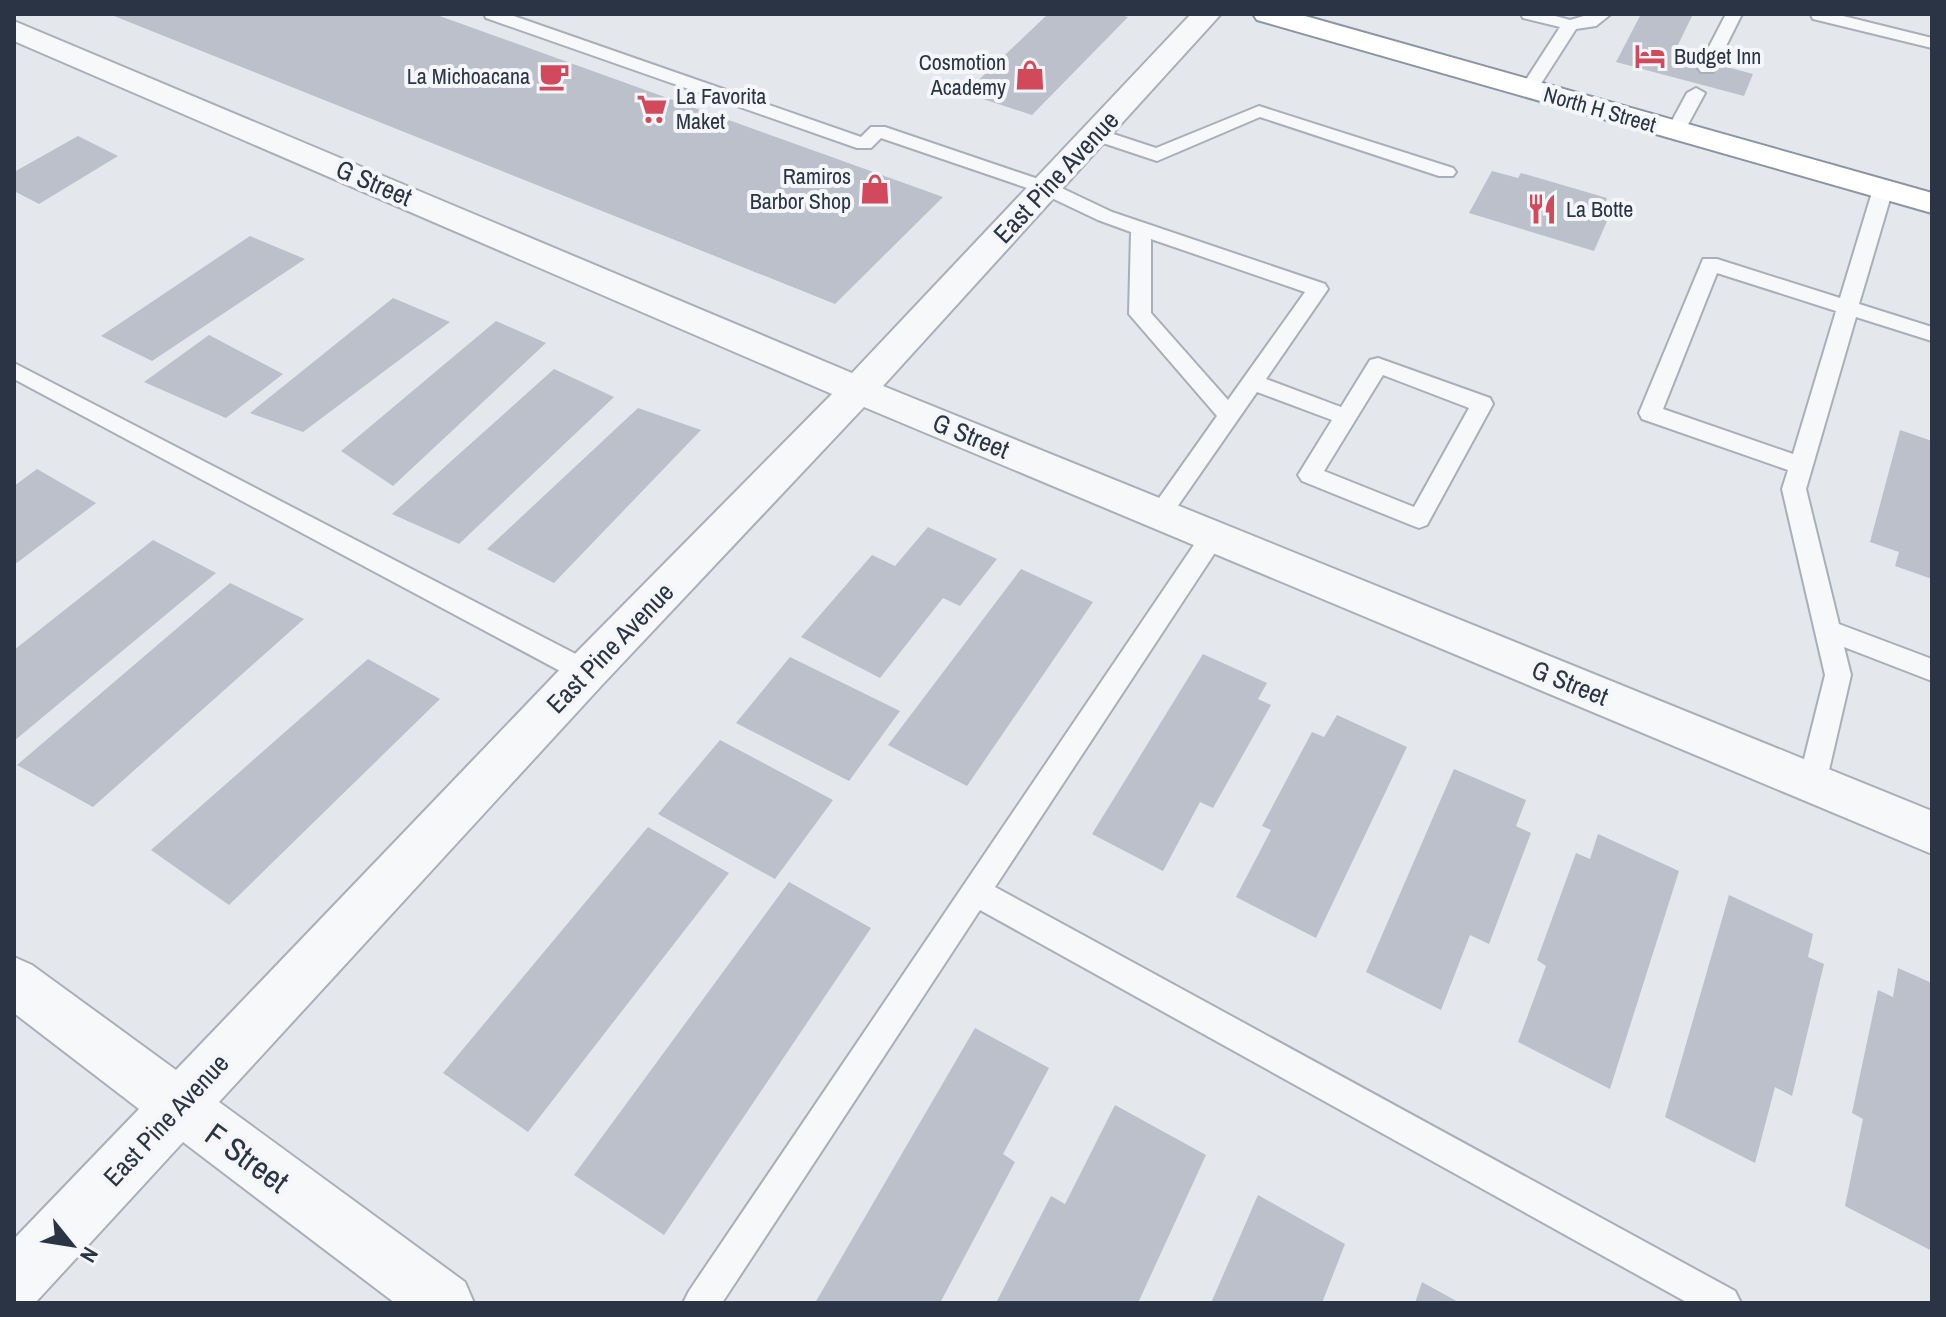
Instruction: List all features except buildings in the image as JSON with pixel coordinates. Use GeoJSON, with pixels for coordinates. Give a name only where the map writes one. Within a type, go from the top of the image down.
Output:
{"type":"FeatureCollection","features":[{"type":"Feature","properties":{"kind":"highway","name":"North H Street"},"geometry":{"type":"LineString","coordinates":[[1267,14],[1932,203]]}},
{"type":"Feature","properties":{"kind":"street","name":"East Pine Avenue"},"geometry":{"type":"LineString","coordinates":[[14,1282],[586,672],[858,390],[1207,14]]}},
{"type":"Feature","properties":{"kind":"street","name":"G Street"},"geometry":{"type":"LineString","coordinates":[[22,41],[1932,833]]}},
{"type":"Feature","properties":{"kind":"street","name":"F Street"},"geometry":{"type":"LineString","coordinates":[[14,982],[444,1303]]}},
{"type":"Feature","properties":{"kind":"lane"},"geometry":{"type":"LineString","coordinates":[[492,14],[864,144],[878,131],[1046,188],[1141,228],[1318,289],[1160,514]]}},
{"type":"Feature","properties":{"kind":"lane"},"geometry":{"type":"LineString","coordinates":[[1529,14],[1570,25],[1590,22],[1603,14]]}},
{"type":"Feature","properties":{"kind":"lane"},"geometry":{"type":"LineString","coordinates":[[1707,68],[1734,14]]}},
{"type":"Feature","properties":{"kind":"lane"},"geometry":{"type":"LineString","coordinates":[[1819,15],[1932,43]]}},
{"type":"Feature","properties":{"kind":"lane"},"geometry":{"type":"LineString","coordinates":[[1529,89],[1570,25]]}},
{"type":"Feature","properties":{"kind":"lane"},"geometry":{"type":"LineString","coordinates":[[1676,130],[1696,93]]}},
{"type":"Feature","properties":{"kind":"lane"},"geometry":{"type":"LineString","coordinates":[[1095,134],[1157,155],[1259,111],[1446,172]]}},
{"type":"Feature","properties":{"kind":"lane"},"geometry":{"type":"LineString","coordinates":[[1812,783],[1838,675],[1794,489],[1883,189]]}},
{"type":"Feature","properties":{"kind":"lane"},"geometry":{"type":"LineString","coordinates":[[1141,228],[1140,314],[1229,415]]}},
{"type":"Feature","properties":{"kind":"lane"},"geometry":{"type":"LineString","coordinates":[[1801,466],[1650,413],[1710,264],[1932,334]]}},
{"type":"Feature","properties":{"kind":"lane"},"geometry":{"type":"LineString","coordinates":[[1378,365],[1482,404],[1419,519],[1310,475],[1346,417],[1378,365]]}},
{"type":"Feature","properties":{"kind":"lane"},"geometry":{"type":"LineString","coordinates":[[14,370],[586,672]]}},
{"type":"Feature","properties":{"kind":"lane"},"geometry":{"type":"LineString","coordinates":[[1253,382],[1346,417]]}},
{"type":"Feature","properties":{"kind":"lane"},"geometry":{"type":"LineString","coordinates":[[701,1303],[1213,536]]}},
{"type":"Feature","properties":{"kind":"lane"},"geometry":{"type":"LineString","coordinates":[[1827,630],[1932,670]]}},
{"type":"Feature","properties":{"kind":"lane"},"geometry":{"type":"LineString","coordinates":[[976,892],[1723,1303]]}},
{"type":"Feature","properties":{"kind":"place","name":"Budget Inn"},"geometry":{"type":"Point","coordinates":[1650,56]}},
{"type":"Feature","properties":{"kind":"place","name":"Cosmotion Academy"},"geometry":{"type":"Point","coordinates":[1030,75]}},
{"type":"Feature","properties":{"kind":"place","name":"La Michoacana"},"geometry":{"type":"Point","coordinates":[554,76]}},
{"type":"Feature","properties":{"kind":"place","name":"La Favorita Maket"},"geometry":{"type":"Point","coordinates":[652,109]}},
{"type":"Feature","properties":{"kind":"place","name":"Ramiros Barbor Shop"},"geometry":{"type":"Point","coordinates":[875,189]}},
{"type":"Feature","properties":{"kind":"place","name":"La Botte"},"geometry":{"type":"Point","coordinates":[1542,209]}}]}
